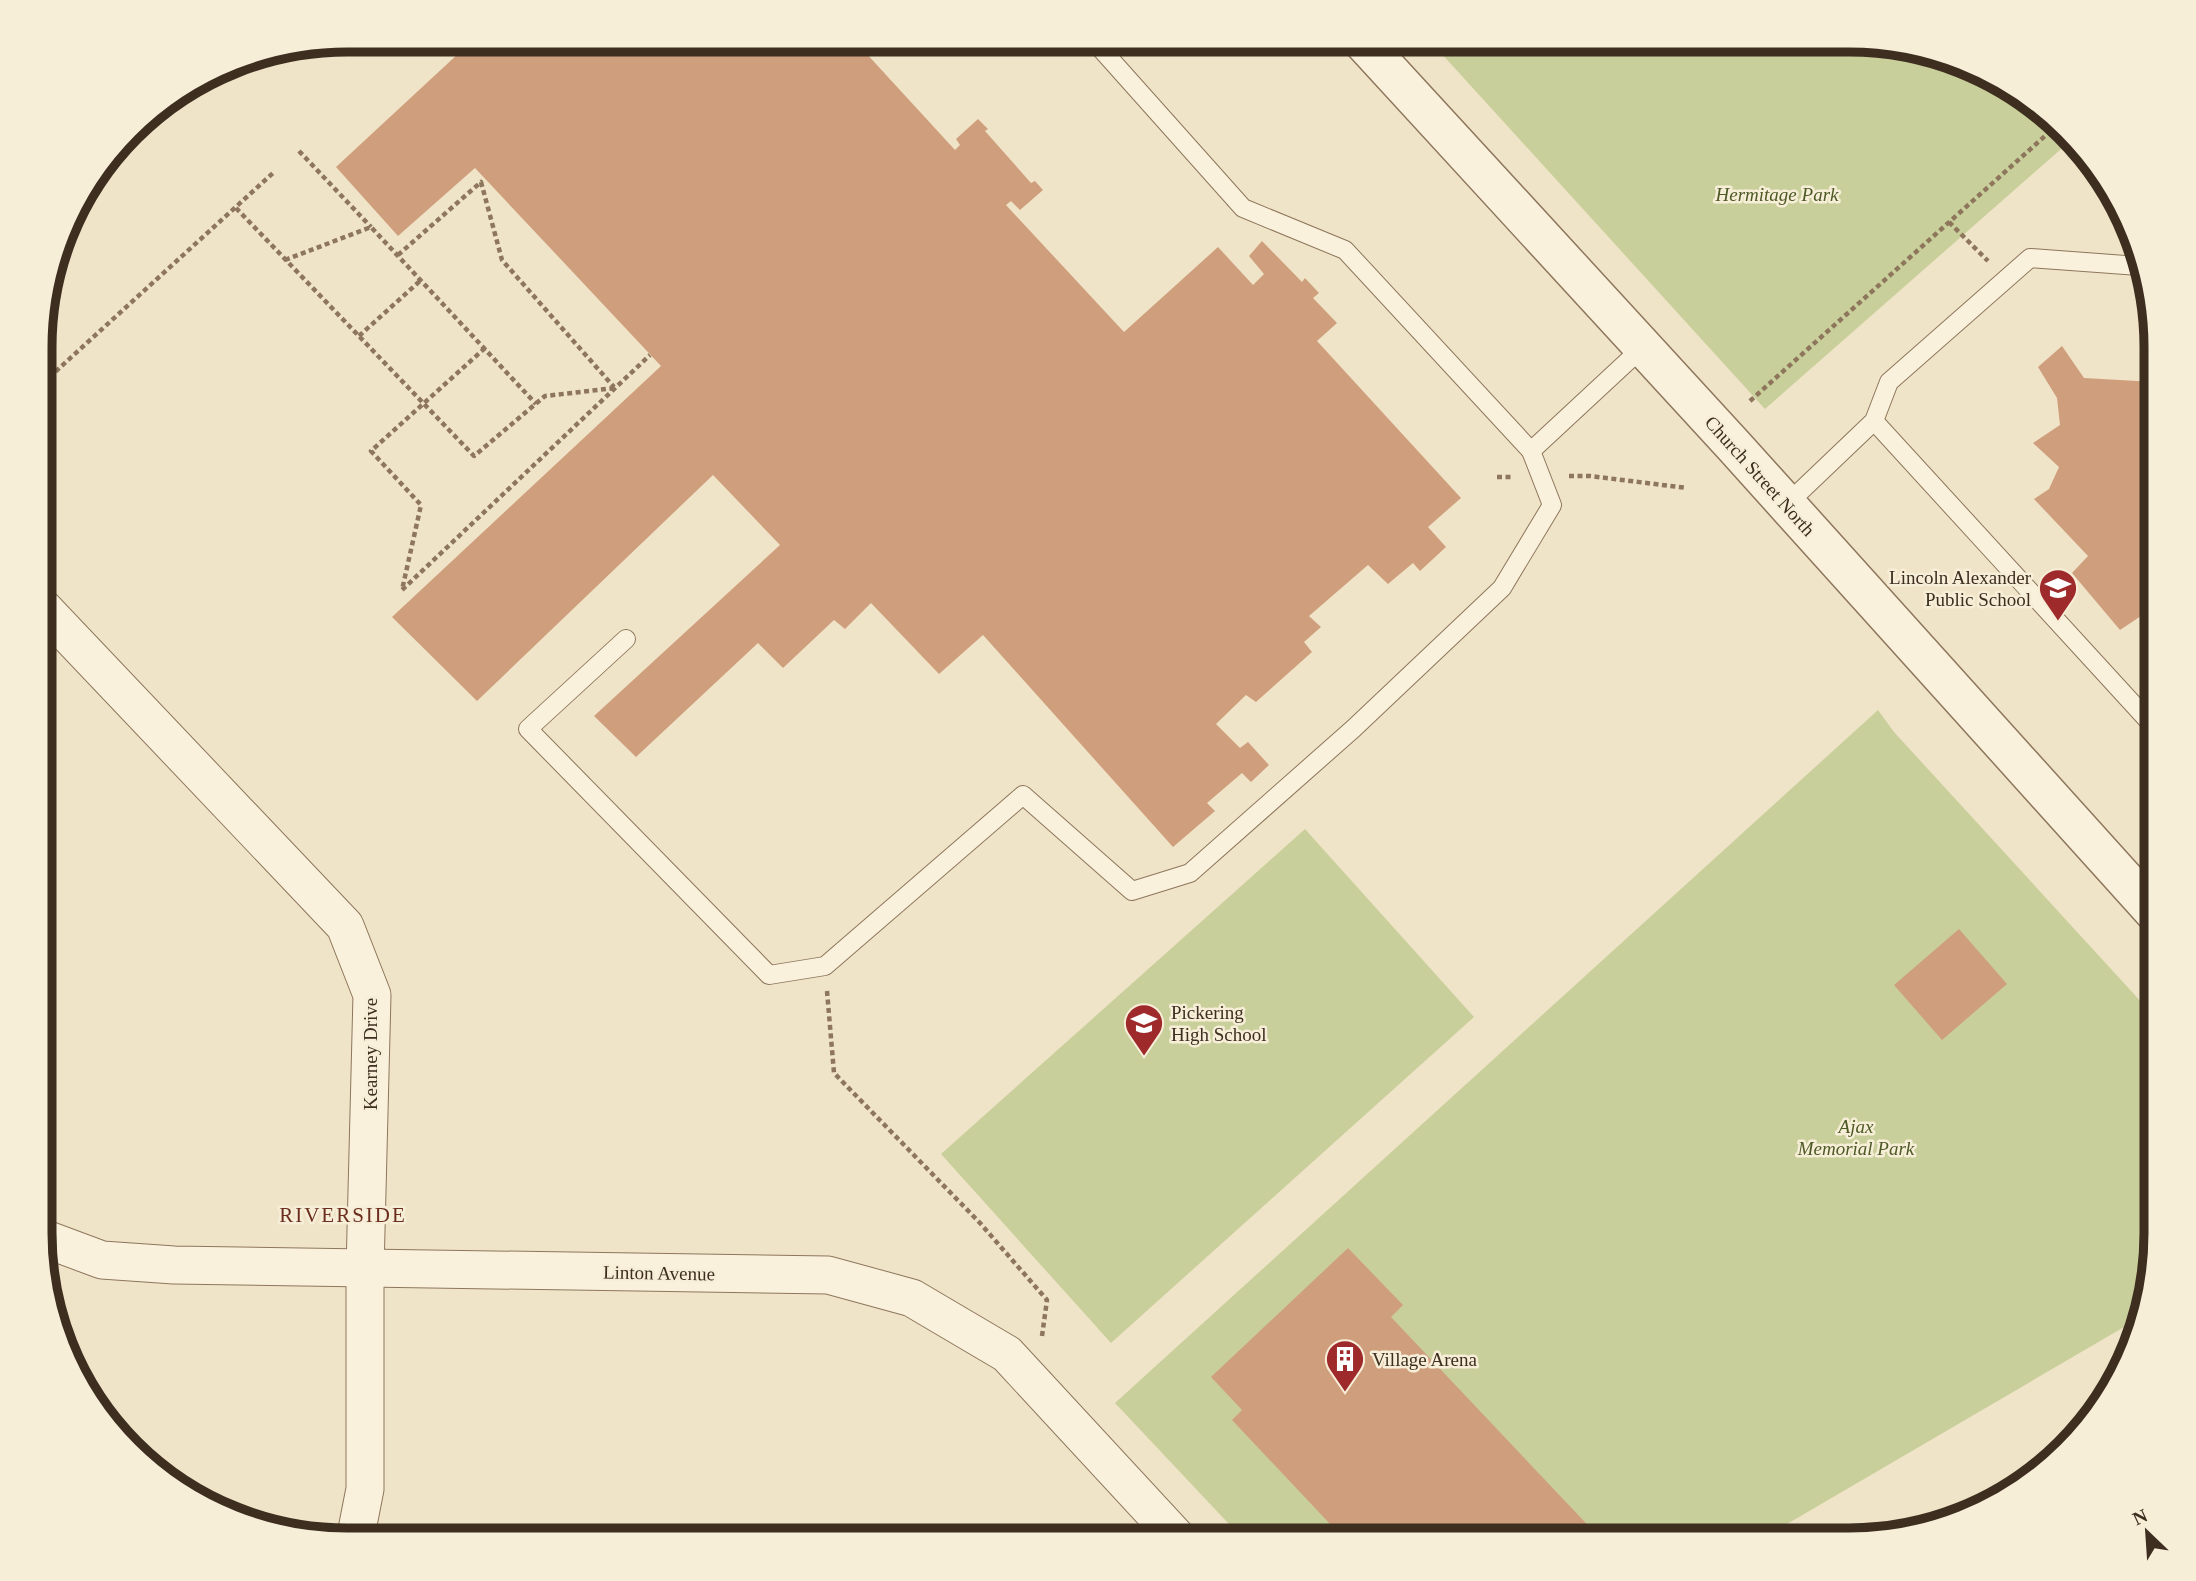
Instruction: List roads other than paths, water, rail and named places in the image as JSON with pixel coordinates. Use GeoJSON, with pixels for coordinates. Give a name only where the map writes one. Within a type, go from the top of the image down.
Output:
{"type":"FeatureCollection","features":[{"type":"Feature","properties":{"kind":"street","name":"Church Street North"},"geometry":{"type":"LineString","coordinates":[[1372,52],[1643,346],[2144,901]]}},
{"type":"Feature","properties":{"kind":"street","name":"Kearney Drive"},"geometry":{"type":"LineString","coordinates":[[52,617],[345,926],[372,995],[365,1270],[365,1489],[357,1528]]}},
{"type":"Feature","properties":{"kind":"street","name":"Linton Avenue"},"geometry":{"type":"LineString","coordinates":[[52,1242],[102,1260],[174,1265],[828,1275],[912,1298],[1007,1354],[1167,1528]]}},
{"type":"Feature","properties":{"kind":"lane"},"geometry":{"type":"LineString","coordinates":[[626,639],[528,729],[769,975],[825,966],[1023,794],[1132,891],[1190,873],[1353,729],[1502,588],[1552,505],[1531,452],[1345,250],[1243,208],[1104,52]]}},
{"type":"Feature","properties":{"kind":"lane"},"geometry":{"type":"LineString","coordinates":[[1786,505],[1874,421],[1889,382],[2030,258],[2131,266]]}},
{"type":"Feature","properties":{"kind":"lane"},"geometry":{"type":"LineString","coordinates":[[1531,452],[1643,346]]}},
{"type":"Feature","properties":{"kind":"lane"},"geometry":{"type":"LineString","coordinates":[[1874,421],[2144,716]]}},
{"type":"Feature","properties":{"kind":"place","name":"Lincoln Alexander Public School"},"geometry":{"type":"Point","coordinates":[2058,622]}},
{"type":"Feature","properties":{"kind":"place","name":"Pickering High School"},"geometry":{"type":"Point","coordinates":[1144,1057]}},
{"type":"Feature","properties":{"kind":"place","name":"Village Arena"},"geometry":{"type":"Point","coordinates":[1345,1393]}},
{"type":"Feature","properties":{"kind":"district","name":"RIVERSIDE"},"geometry":{"type":"Point","coordinates":[343,1215]}},
{"type":"Feature","properties":{"kind":"park label","name":"Hermitage Park"},"geometry":{"type":"Point","coordinates":[1777,194]}},
{"type":"Feature","properties":{"kind":"park label","name":"Ajax Memorial Park"},"geometry":{"type":"Point","coordinates":[1856,1137]}}]}
